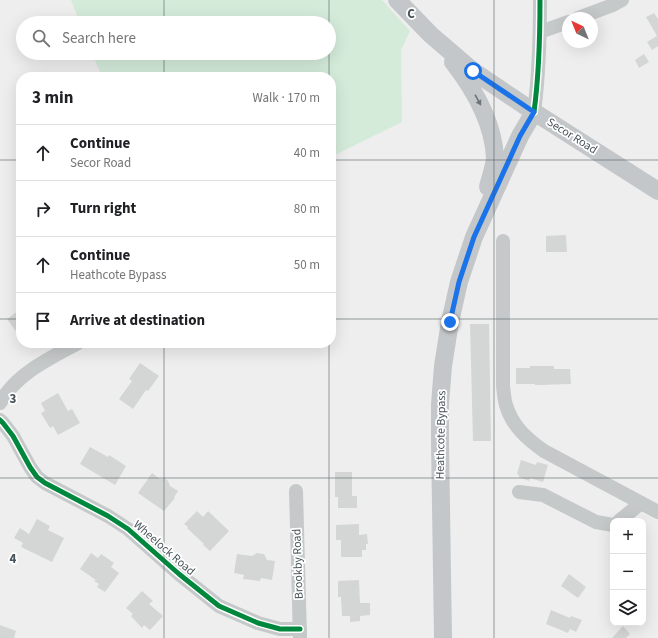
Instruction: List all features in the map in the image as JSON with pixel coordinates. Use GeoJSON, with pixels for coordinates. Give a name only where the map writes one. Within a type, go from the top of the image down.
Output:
{"type":"FeatureCollection","features":[{"type":"Feature","properties":{"kind":"main road","name":"Secor Road"},"geometry":{"type":"LineString","coordinates":[[397,0],[431,35],[473,71],[534,112],[658,191]]}},
{"type":"Feature","properties":{"kind":"main road"},"geometry":{"type":"LineString","coordinates":[[431,35],[468,83],[483,110],[492,133],[495,158],[474,237]]}},
{"type":"Feature","properties":{"kind":"main road"},"geometry":{"type":"LineString","coordinates":[[474,237],[520,136],[534,112]]}},
{"type":"Feature","properties":{"kind":"main road","name":"Heathcote Bypass"},"geometry":{"type":"LineString","coordinates":[[443,638],[440,404],[443,366],[453,306],[474,237]]}},
{"type":"Feature","properties":{"kind":"street"},"geometry":{"type":"LineString","coordinates":[[534,112],[540,32],[540,0]]}},
{"type":"Feature","properties":{"kind":"street"},"geometry":{"type":"LineString","coordinates":[[594,12],[622,0]]}},
{"type":"Feature","properties":{"kind":"street"},"geometry":{"type":"LineString","coordinates":[[540,32],[562,24]]}},
{"type":"Feature","properties":{"kind":"street"},"geometry":{"type":"LineString","coordinates":[[503,241],[503,386],[506,405],[512,421],[532,443],[544,451],[658,512]]}},
{"type":"Feature","properties":{"kind":"street"},"geometry":{"type":"LineString","coordinates":[[0,403],[9,390],[22,378],[40,364],[69,348]]}},
{"type":"Feature","properties":{"kind":"street","name":"Wheelock Road"},"geometry":{"type":"LineString","coordinates":[[0,420],[13,436],[37,477],[45,483],[108,516],[128,529],[179,574],[219,606],[258,623],[300,634]]}},
{"type":"Feature","properties":{"kind":"street","name":"Brookby Road"},"geometry":{"type":"LineString","coordinates":[[296,491],[300,634]]}},
{"type":"Feature","properties":{"kind":"street"},"geometry":{"type":"LineString","coordinates":[[519,492],[542,495],[596,522],[610,524]]}},
{"type":"Feature","properties":{"kind":"street"},"geometry":{"type":"LineString","coordinates":[[623,518],[641,503]]}},
{"type":"Feature","properties":{"kind":"green space"},"geometry":{"type":"Polygon","coordinates":[[[71,0],[382,0],[410,31],[401,50],[402,122],[336,155],[336,72],[100,72],[95,60],[336,60],[336,16],[77,16],[71,0]]]}},
{"type":"Feature","properties":{"kind":"building"},"geometry":{"type":"Polygon","coordinates":[[[654,13],[658,19],[658,46],[652,50],[647,42],[657,36],[646,17],[654,13]]]}},
{"type":"Feature","properties":{"kind":"building"},"geometry":{"type":"Polygon","coordinates":[[[644,54],[649,62],[639,68],[635,60],[644,54]]]}},
{"type":"Feature","properties":{"kind":"building"},"geometry":{"type":"Polygon","coordinates":[[[566,235],[567,252],[546,252],[546,236],[566,235]]]}},
{"type":"Feature","properties":{"kind":"building"},"geometry":{"type":"Polygon","coordinates":[[[16,313],[16,331],[7,319],[16,313]]]}},
{"type":"Feature","properties":{"kind":"building"},"geometry":{"type":"Polygon","coordinates":[[[470,324],[489,324],[491,441],[473,441],[470,324]]]}},
{"type":"Feature","properties":{"kind":"building"},"geometry":{"type":"Polygon","coordinates":[[[140,363],[159,376],[148,391],[146,390],[133,409],[119,399],[132,381],[129,379],[140,363]]]}},
{"type":"Feature","properties":{"kind":"building"},"geometry":{"type":"Polygon","coordinates":[[[530,366],[554,366],[554,369],[570,369],[571,384],[516,384],[516,368],[530,368],[530,366]]]}},
{"type":"Feature","properties":{"kind":"building"},"geometry":{"type":"Polygon","coordinates":[[[58,393],[68,411],[72,409],[80,423],[58,435],[53,426],[50,428],[41,413],[45,411],[41,403],[58,393]]]}},
{"type":"Feature","properties":{"kind":"building"},"geometry":{"type":"Polygon","coordinates":[[[90,447],[108,457],[109,455],[126,466],[115,485],[80,464],[90,447]]]}},
{"type":"Feature","properties":{"kind":"building"},"geometry":{"type":"Polygon","coordinates":[[[521,460],[536,465],[537,462],[548,465],[543,482],[530,478],[529,481],[519,477],[517,474],[521,460]]]}},
{"type":"Feature","properties":{"kind":"building"},"geometry":{"type":"Polygon","coordinates":[[[335,472],[352,472],[352,496],[357,496],[357,508],[338,508],[338,497],[335,497],[335,472]]]}},
{"type":"Feature","properties":{"kind":"building"},"geometry":{"type":"Polygon","coordinates":[[[152,473],[160,479],[165,478],[170,486],[178,491],[174,497],[175,498],[164,511],[138,493],[152,473]]]}},
{"type":"Feature","properties":{"kind":"building"},"geometry":{"type":"Polygon","coordinates":[[[197,511],[203,517],[208,511],[229,531],[210,551],[184,524],[197,511]]]}},
{"type":"Feature","properties":{"kind":"building"},"geometry":{"type":"Polygon","coordinates":[[[37,519],[50,526],[48,530],[64,538],[52,562],[21,547],[23,543],[14,538],[20,528],[29,534],[37,519]]]}},
{"type":"Feature","properties":{"kind":"building"},"geometry":{"type":"Polygon","coordinates":[[[359,524],[359,535],[367,534],[368,544],[366,544],[366,550],[362,550],[362,557],[341,557],[341,540],[336,540],[336,525],[359,524]]]}},
{"type":"Feature","properties":{"kind":"building"},"geometry":{"type":"Polygon","coordinates":[[[91,553],[98,558],[101,554],[114,563],[111,567],[119,573],[105,592],[97,587],[99,584],[94,581],[96,580],[80,569],[91,553]]]}},
{"type":"Feature","properties":{"kind":"building"},"geometry":{"type":"Polygon","coordinates":[[[257,553],[264,554],[267,560],[275,561],[272,580],[261,578],[260,581],[243,579],[244,575],[234,573],[237,554],[252,556],[257,553]]]}},
{"type":"Feature","properties":{"kind":"building"},"geometry":{"type":"Polygon","coordinates":[[[569,574],[586,587],[578,598],[561,586],[569,574]]]}},
{"type":"Feature","properties":{"kind":"building"},"geometry":{"type":"Polygon","coordinates":[[[359,580],[360,603],[370,603],[370,615],[360,616],[360,621],[350,622],[350,616],[342,616],[341,597],[338,597],[338,581],[359,580]]]}},
{"type":"Feature","properties":{"kind":"building"},"geometry":{"type":"Polygon","coordinates":[[[142,591],[153,601],[149,604],[163,616],[150,630],[144,625],[142,628],[131,616],[133,614],[126,608],[142,591]]]}},
{"type":"Feature","properties":{"kind":"building"},"geometry":{"type":"Polygon","coordinates":[[[551,610],[570,618],[571,616],[582,620],[576,632],[570,629],[568,633],[546,624],[551,610]]]}},
{"type":"Feature","properties":{"kind":"building"},"geometry":{"type":"Polygon","coordinates":[[[0,625],[16,631],[14,638],[0,638],[0,625]]]}},
{"type":"Feature","properties":{"kind":"building"},"geometry":{"type":"Polygon","coordinates":[[[623,626],[630,634],[626,638],[612,638],[623,626]]]}},
{"type":"Feature","properties":{"kind":"cycle path"},"geometry":{"type":"LineString","coordinates":[[534,112],[539,56],[540,0]]}},
{"type":"Feature","properties":{"kind":"cycle path"},"geometry":{"type":"LineString","coordinates":[[0,420],[13,436],[37,477],[45,483],[108,516],[128,529],[179,574],[219,606],[258,623],[280,629],[300,629]]}},
{"type":"Feature","properties":{"kind":"route"},"geometry":{"type":"LineString","coordinates":[[450,322],[459,282],[474,237],[520,136],[534,112],[473,71]]}}]}
